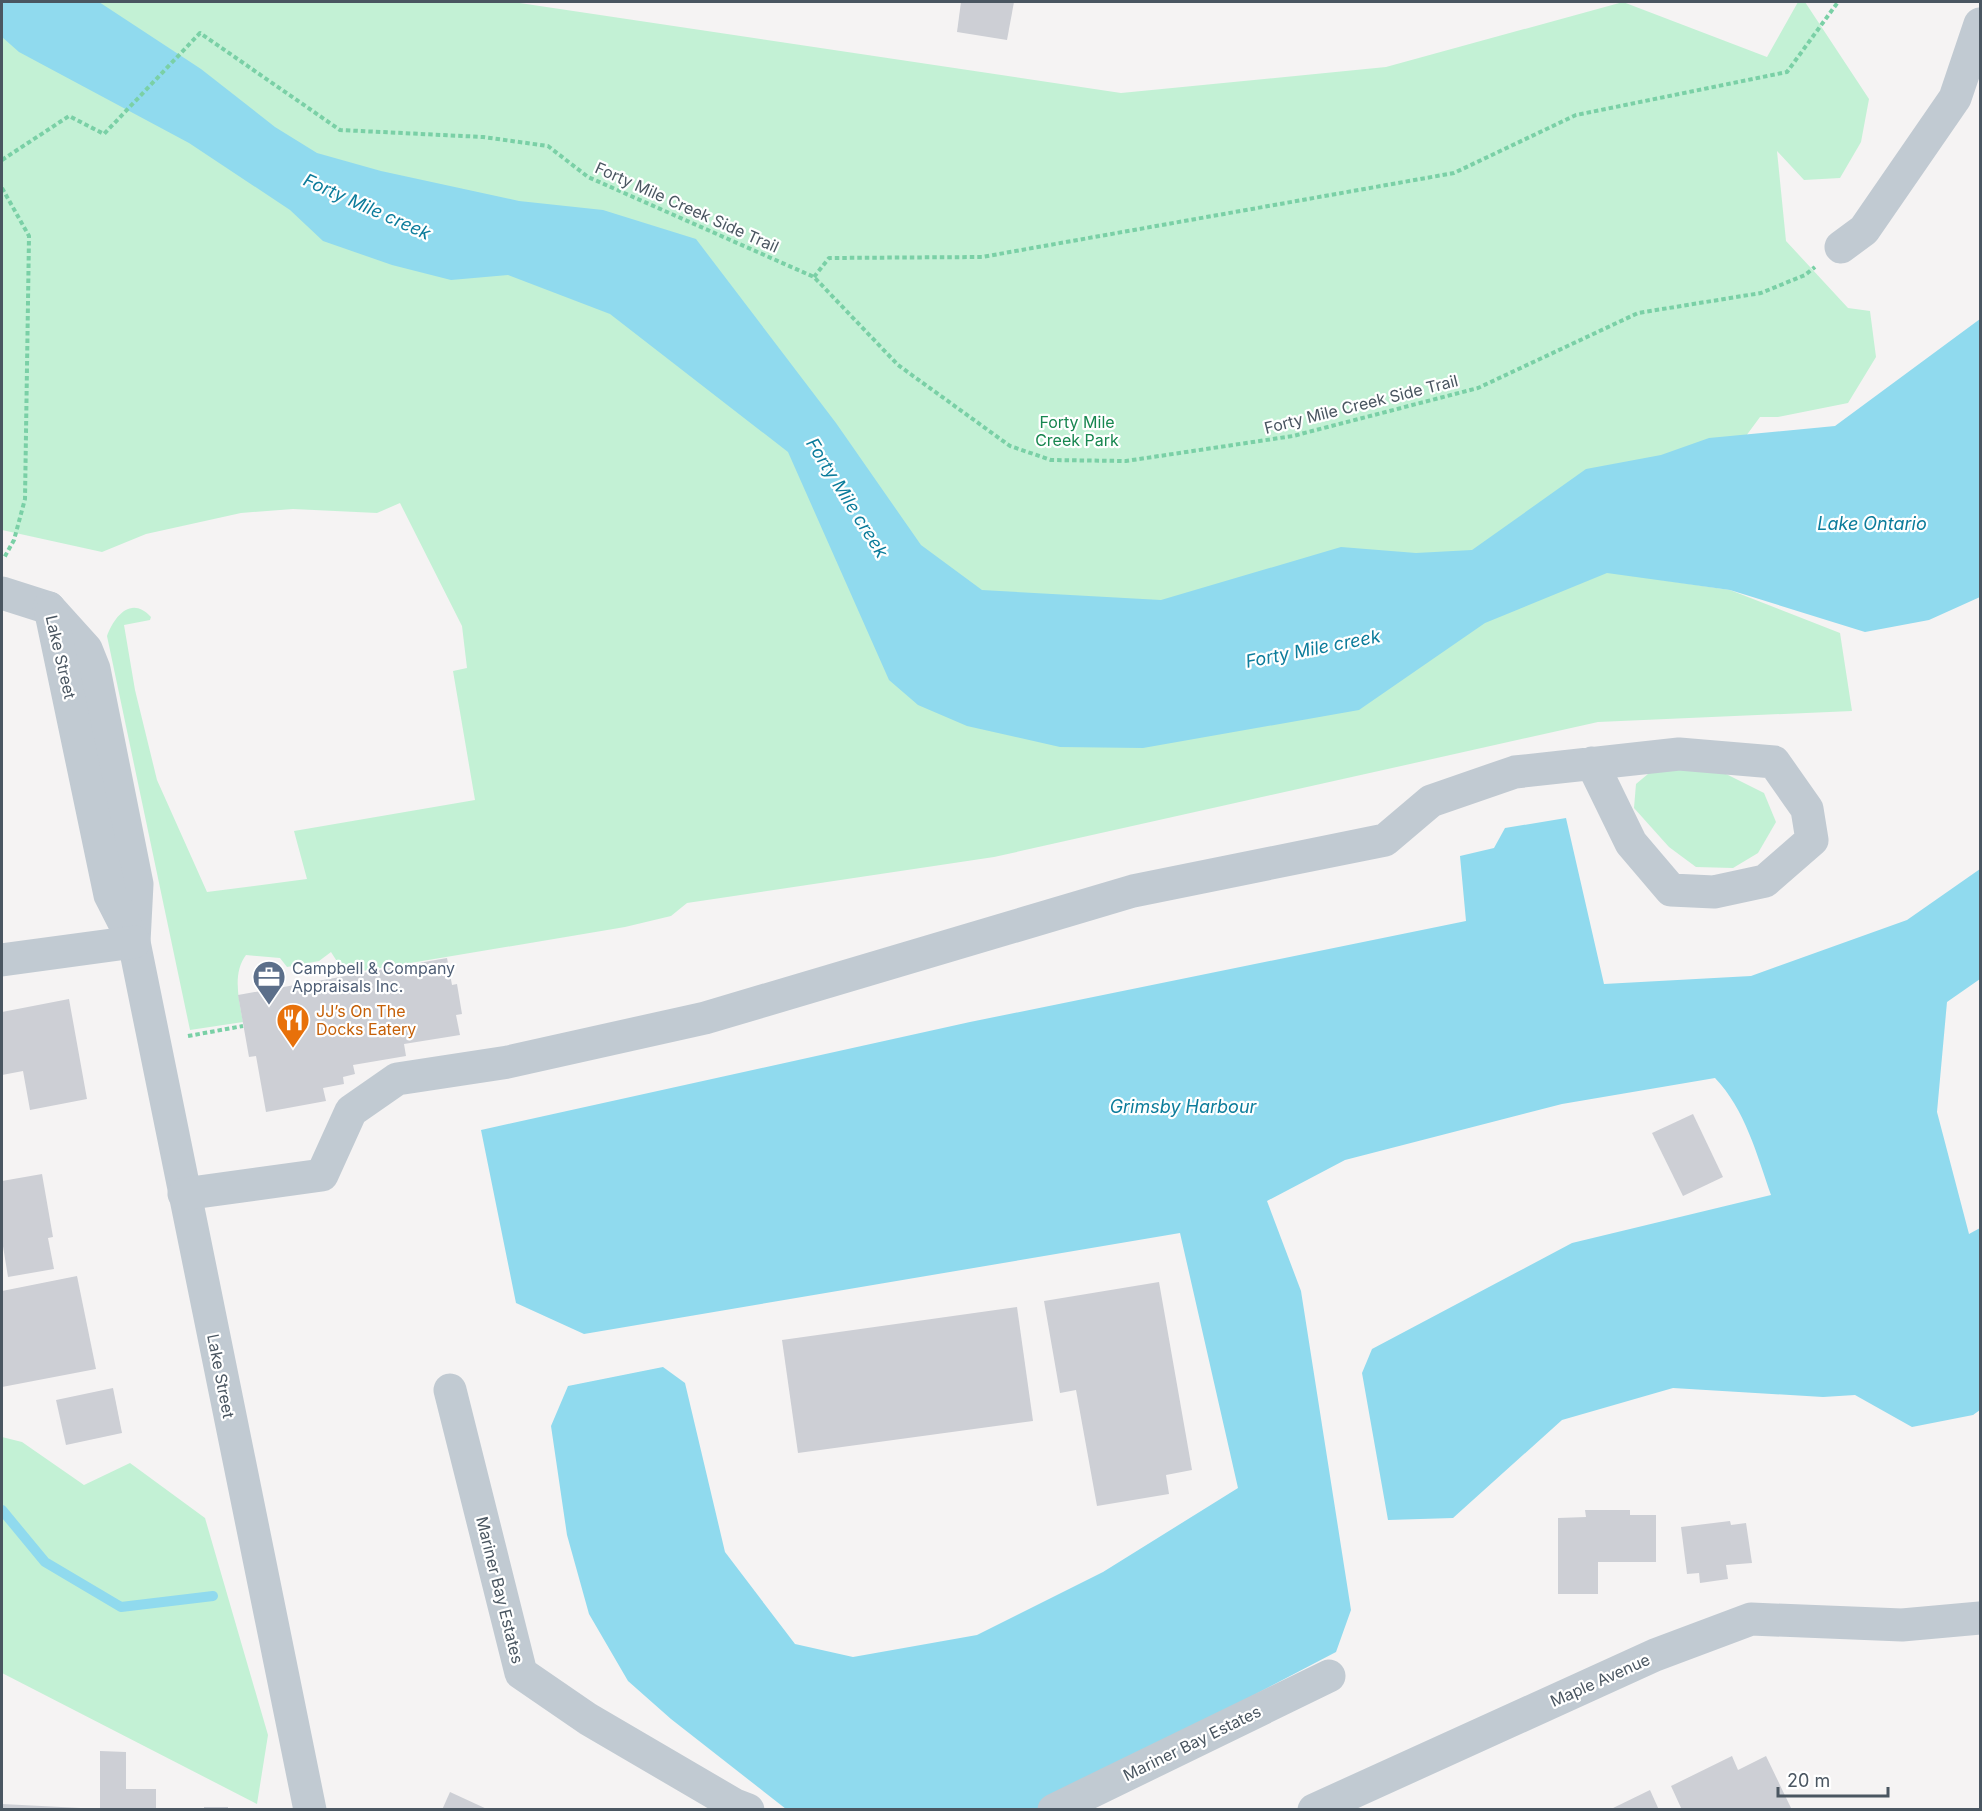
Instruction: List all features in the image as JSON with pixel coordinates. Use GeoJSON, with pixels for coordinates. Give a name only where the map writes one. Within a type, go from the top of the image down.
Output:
{"type":"FeatureCollection","features":[{"type":"Feature","properties":{"kind":"street"},"geometry":{"type":"LineString","coordinates":[[1841,247],[1864,230],[1955,98],[1980,24]]}},
{"type":"Feature","properties":{"kind":"street","name":"Lake Street"},"geometry":{"type":"LineString","coordinates":[[2,593],[49,608],[86,649],[94,669],[137,884],[134,942],[310,1809]]}},
{"type":"Feature","properties":{"kind":"street"},"geometry":{"type":"LineString","coordinates":[[184,1194],[322,1175],[351,1111],[397,1079],[508,1062],[705,1018],[1133,891],[1385,840],[1431,801],[1515,771],[1592,763],[1679,754],[1774,762],[1807,809],[1812,840],[1764,881],[1714,892],[1671,890],[1631,843],[1592,763]]}},
{"type":"Feature","properties":{"kind":"street"},"geometry":{"type":"LineString","coordinates":[[2,960],[134,942]]}},
{"type":"Feature","properties":{"kind":"street","name":"Mariner Bay Estates"},"geometry":{"type":"LineString","coordinates":[[450,1390],[521,1673],[588,1719],[735,1805],[748,1809]]}},
{"type":"Feature","properties":{"kind":"street","name":"Maple Avenue"},"geometry":{"type":"LineString","coordinates":[[1314,1809],[1655,1655],[1751,1619],[1902,1625],[1980,1618]]}},
{"type":"Feature","properties":{"kind":"street","name":"Mariner Bay Estates"},"geometry":{"type":"LineString","coordinates":[[1054,1809],[1329,1676]]}},
{"type":"Feature","properties":{"kind":"path"},"geometry":{"type":"LineString","coordinates":[[814,277],[829,258],[982,257],[1454,173],[1576,115],[1786,72],[1838,2]]}},
{"type":"Feature","properties":{"kind":"path","name":"Forty Mile Creek Side Trail"},"geometry":{"type":"LineString","coordinates":[[2,160],[69,116],[104,134],[200,33],[340,130],[483,137],[548,146],[588,177],[814,277],[898,364],[1010,446],[1051,460],[1126,461],[1293,436],[1478,388],[1638,313],[1761,293],[1805,275],[1841,247]]}},
{"type":"Feature","properties":{"kind":"path"},"geometry":{"type":"LineString","coordinates":[[2,188],[29,236],[25,499],[14,540],[4,558]]}},
{"type":"Feature","properties":{"kind":"path"},"geometry":{"type":"LineString","coordinates":[[187,1036],[243,1026]]}},
{"type":"Feature","properties":{"kind":"green space","name":"Forty Mile Creek Park"},"geometry":{"type":"Polygon","coordinates":[[[2,2],[513,2],[1121,93],[1386,67],[1623,2],[1767,57],[1798,2],[1805,2],[1869,99],[1861,142],[1840,178],[1804,180],[1777,151],[1786,241],[1848,308],[1870,311],[1876,357],[1848,403],[1778,417],[1760,417],[1642,577],[1730,590],[1840,633],[1852,711],[1598,722],[994,857],[687,903],[671,916],[625,927],[339,975],[338,963],[331,952],[319,961],[287,967],[280,958],[246,955],[238,978],[238,996],[243,1022],[190,1030],[107,636],[114,622],[130,608],[144,611],[151,617],[150,620],[124,625],[135,690],[157,780],[207,892],[307,879],[294,831],[475,800],[453,671],[467,668],[462,626],[400,503],[377,513],[293,509],[241,513],[146,534],[102,552],[2,530],[2,2]]]}},
{"type":"Feature","properties":{"kind":"green space"},"geometry":{"type":"Polygon","coordinates":[[[1714,768],[1764,793],[1776,822],[1758,853],[1733,868],[1696,867],[1669,847],[1634,808],[1636,784],[1654,769],[1714,768]]]}},
{"type":"Feature","properties":{"kind":"green space"},"geometry":{"type":"Polygon","coordinates":[[[2,1437],[22,1442],[84,1485],[130,1463],[205,1518],[268,1735],[257,1804],[2,1673],[2,1437]]]}},
{"type":"Feature","properties":{"kind":"water"},"geometry":{"type":"Polygon","coordinates":[[[2,2],[99,2],[201,69],[275,127],[317,153],[381,171],[519,201],[603,210],[696,239],[836,423],[921,545],[982,590],[1161,600],[1341,547],[1416,553],[1472,550],[1586,469],[1661,455],[1709,438],[1835,426],[1980,319],[1980,597],[1929,620],[1865,632],[1730,590],[1607,573],[1485,623],[1359,710],[1143,748],[1060,747],[967,726],[918,705],[889,680],[788,452],[610,314],[508,275],[451,280],[392,265],[323,241],[290,210],[189,143],[19,52],[2,37],[2,2]]]}},
{"type":"Feature","properties":{"kind":"water","name":"Grimsby Harbour"},"geometry":{"type":"Polygon","coordinates":[[[1566,818],[1604,984],[1751,976],[1907,920],[1980,869],[1980,979],[1947,1002],[1937,1112],[1969,1234],[1980,1228],[1980,1410],[1973,1415],[1912,1427],[1855,1395],[1823,1397],[1673,1388],[1562,1420],[1453,1518],[1388,1520],[1362,1373],[1372,1349],[1572,1243],[1771,1195],[1742,1118],[1715,1078],[1562,1104],[1345,1160],[1267,1201],[1301,1291],[1351,1610],[1336,1652],[1036,1809],[786,1809],[671,1719],[628,1681],[589,1614],[567,1535],[551,1426],[568,1386],[663,1367],[685,1383],[725,1552],[795,1644],[853,1657],[977,1635],[1103,1572],[1238,1488],[1180,1233],[584,1334],[516,1303],[481,1130],[970,1022],[1466,921],[1460,856],[1494,848],[1505,828],[1566,818]]]}},
{"type":"Feature","properties":{"kind":"building"},"geometry":{"type":"Polygon","coordinates":[[[961,2],[1014,2],[1007,40],[957,32],[961,2]]]}},
{"type":"Feature","properties":{"kind":"building"},"geometry":{"type":"Polygon","coordinates":[[[447,958],[452,985],[457,984],[462,1014],[456,1015],[460,1035],[404,1044],[406,1056],[353,1065],[355,1074],[343,1077],[344,1084],[323,1088],[326,1101],[266,1112],[256,1056],[249,1057],[238,995],[447,958]]]}},
{"type":"Feature","properties":{"kind":"building"},"geometry":{"type":"Polygon","coordinates":[[[69,999],[87,1099],[30,1110],[23,1071],[2,1075],[2,1012],[69,999]]]}},
{"type":"Feature","properties":{"kind":"building"},"geometry":{"type":"Polygon","coordinates":[[[1693,1114],[1723,1177],[1683,1196],[1652,1133],[1693,1114]]]}},
{"type":"Feature","properties":{"kind":"building"},"geometry":{"type":"Polygon","coordinates":[[[42,1174],[53,1237],[48,1238],[54,1269],[8,1277],[2,1240],[2,1181],[42,1174]]]}},
{"type":"Feature","properties":{"kind":"building"},"geometry":{"type":"Polygon","coordinates":[[[77,1276],[96,1369],[2,1387],[2,1291],[77,1276]]]}},
{"type":"Feature","properties":{"kind":"building"},"geometry":{"type":"Polygon","coordinates":[[[1159,1282],[1192,1470],[1166,1475],[1169,1494],[1097,1506],[1076,1390],[1060,1393],[1044,1301],[1159,1282]]]}},
{"type":"Feature","properties":{"kind":"building"},"geometry":{"type":"Polygon","coordinates":[[[1017,1307],[1033,1421],[798,1453],[782,1340],[1017,1307]]]}},
{"type":"Feature","properties":{"kind":"building"},"geometry":{"type":"Polygon","coordinates":[[[113,1388],[122,1433],[66,1445],[56,1400],[113,1388]]]}},
{"type":"Feature","properties":{"kind":"building"},"geometry":{"type":"Polygon","coordinates":[[[1585,1510],[1630,1510],[1630,1515],[1656,1515],[1656,1562],[1598,1562],[1598,1594],[1558,1594],[1558,1518],[1586,1517],[1585,1510]]]}},
{"type":"Feature","properties":{"kind":"building"},"geometry":{"type":"Polygon","coordinates":[[[1730,1521],[1731,1525],[1746,1523],[1752,1563],[1726,1565],[1728,1579],[1700,1583],[1699,1573],[1687,1574],[1681,1527],[1730,1521]]]}},
{"type":"Feature","properties":{"kind":"building"},"geometry":{"type":"Polygon","coordinates":[[[100,1751],[126,1752],[126,1789],[156,1789],[156,1810],[100,1810],[100,1751]]]}},
{"type":"Feature","properties":{"kind":"building"},"geometry":{"type":"Polygon","coordinates":[[[1732,1756],[1738,1770],[1766,1756],[1792,1810],[1682,1810],[1671,1786],[1732,1756]]]}},
{"type":"Feature","properties":{"kind":"building"},"geometry":{"type":"Polygon","coordinates":[[[1650,1790],[1659,1810],[1609,1810],[1650,1790]]]}},
{"type":"Feature","properties":{"kind":"building"},"geometry":{"type":"Polygon","coordinates":[[[450,1792],[489,1810],[442,1810],[450,1792]]]}},
{"type":"Feature","properties":{"kind":"building"},"geometry":{"type":"Polygon","coordinates":[[[2,1804],[81,1808],[81,1810],[2,1810],[2,1804]]]}},
{"type":"Feature","properties":{"kind":"building"},"geometry":{"type":"Polygon","coordinates":[[[204,1807],[228,1807],[228,1810],[204,1810],[204,1807]]]}},
{"type":"Feature","properties":{"kind":"waterway"},"geometry":{"type":"LineString","coordinates":[[2,1510],[45,1562],[121,1607],[213,1596]]}},
{"type":"Feature","properties":{"kind":"place","name":"Campbell & Company Appraisals Inc."},"geometry":{"type":"Point","coordinates":[269,1006]}},
{"type":"Feature","properties":{"kind":"place","name":"JJ’s On The Docks Eatery"},"geometry":{"type":"Point","coordinates":[293,1049]}},
{"type":"Feature","properties":{"kind":"water label","name":"Forty Mile creek"},"geometry":{"type":"Point","coordinates":[367,207]}},
{"type":"Feature","properties":{"kind":"water label","name":"Forty Mile creek"},"geometry":{"type":"Point","coordinates":[847,498]}},
{"type":"Feature","properties":{"kind":"water label","name":"Lake Ontario"},"geometry":{"type":"Point","coordinates":[1872,524]}},
{"type":"Feature","properties":{"kind":"water label","name":"Forty Mile creek"},"geometry":{"type":"Point","coordinates":[1313,649]}}]}
